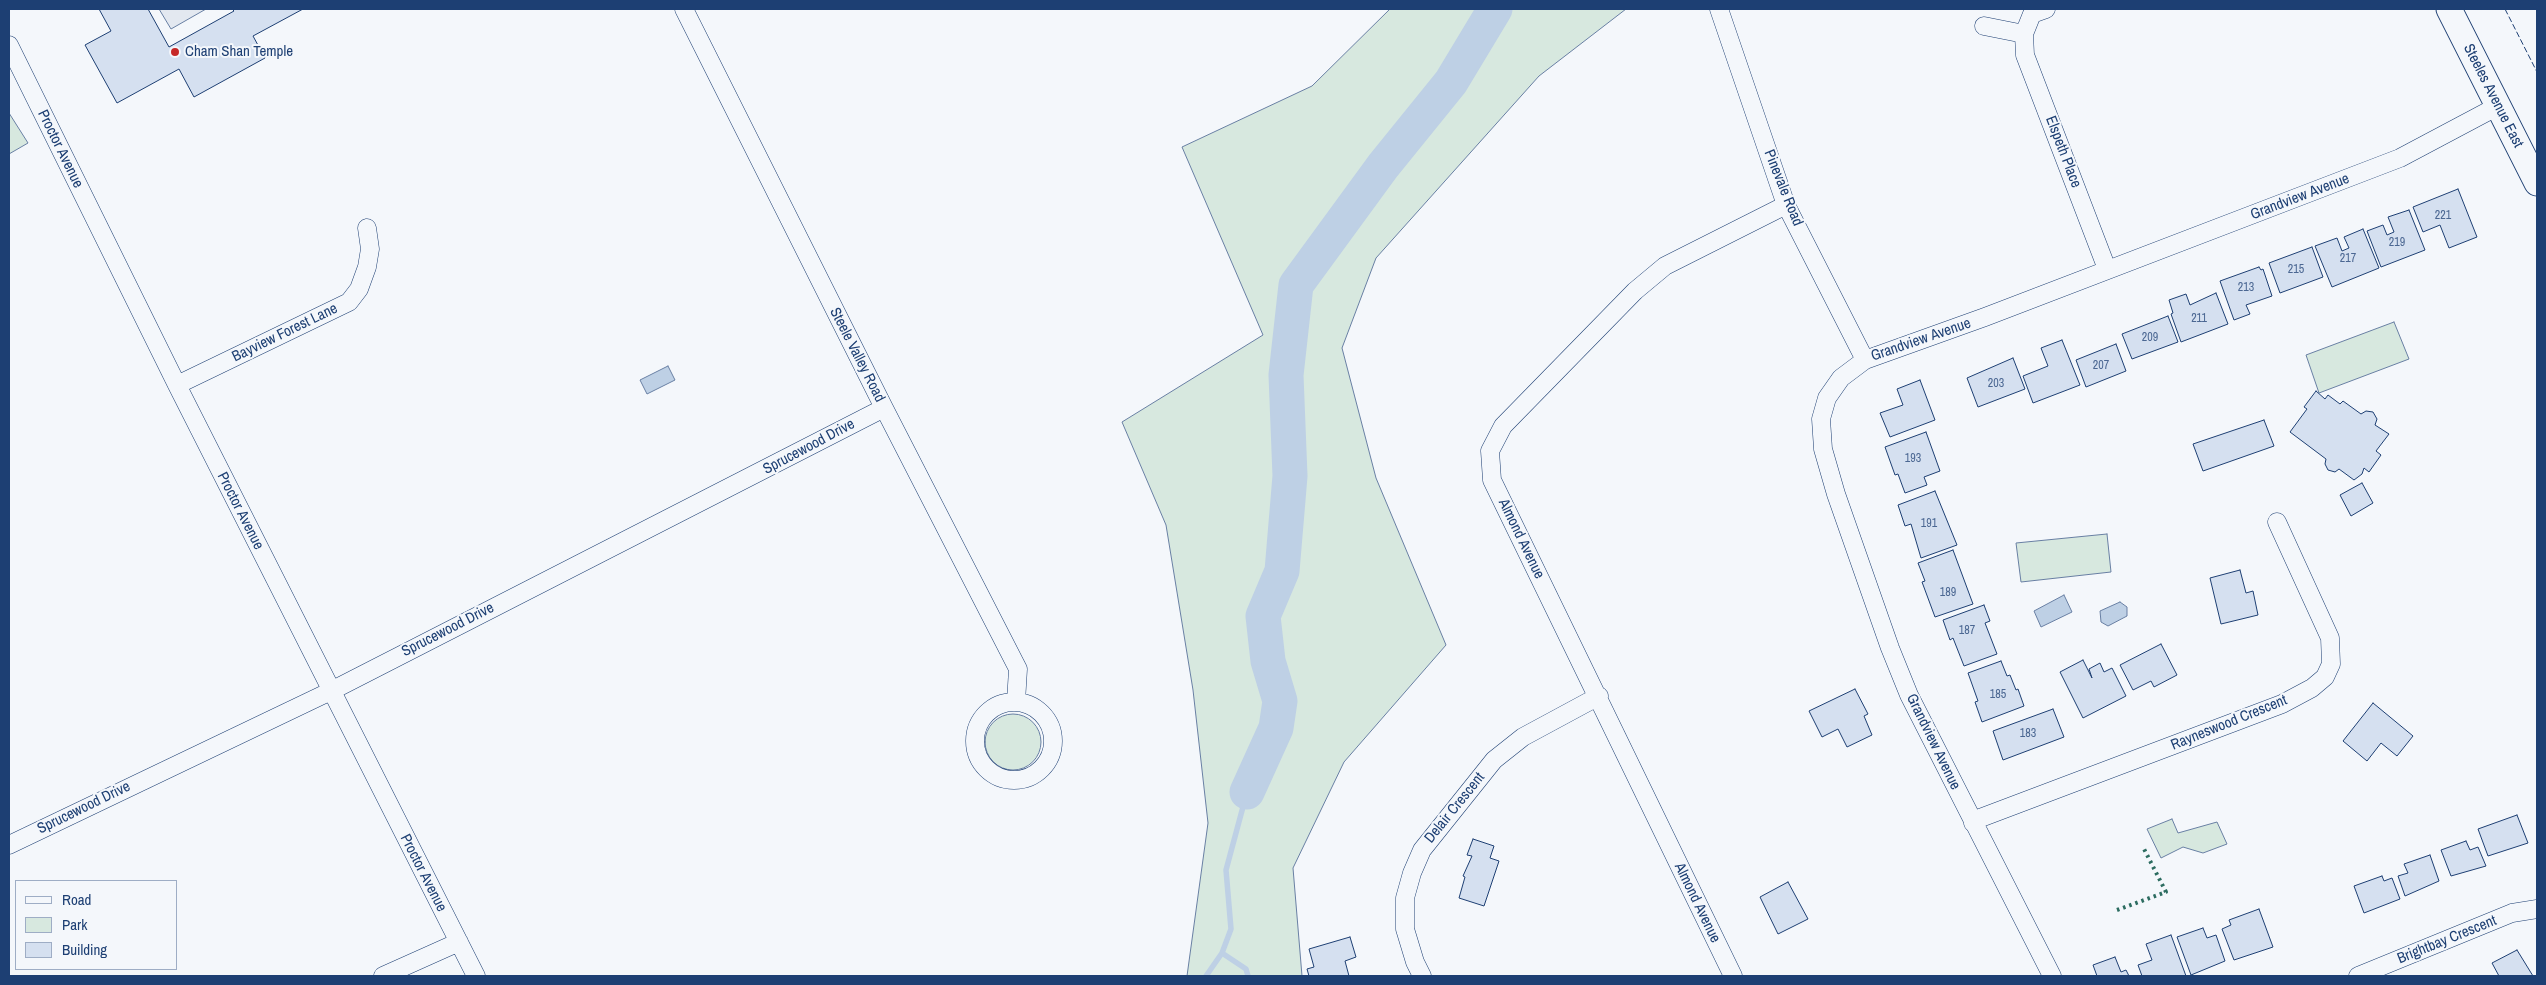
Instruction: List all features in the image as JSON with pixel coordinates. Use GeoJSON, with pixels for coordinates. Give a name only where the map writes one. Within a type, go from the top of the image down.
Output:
{"type":"FeatureCollection","features":[{"type":"Feature","properties":{"kind":"main road","name":"Steeles Avenue East"},"geometry":{"type":"LineString","coordinates":[[2450,9],[2537,183]]}},
{"type":"Feature","properties":{"kind":"street","name":"Steele Valley Road"},"geometry":{"type":"LineString","coordinates":[[684,9],[1018,670],[1016,702]]}},
{"type":"Feature","properties":{"kind":"street","name":"Pinevale Road"},"geometry":{"type":"LineString","coordinates":[[1719,9],[1786,205],[1865,360]]}},
{"type":"Feature","properties":{"kind":"street"},"geometry":{"type":"LineString","coordinates":[[1984,26],[2024,34],[2032,14],[2046,9]]}},
{"type":"Feature","properties":{"kind":"street","name":"Elspeth Place"},"geometry":{"type":"LineString","coordinates":[[2024,34],[2025,55],[2107,269]]}},
{"type":"Feature","properties":{"kind":"street","name":"Proctor Avenue"},"geometry":{"type":"LineString","coordinates":[[9,45],[177,385],[476,976]]}},
{"type":"Feature","properties":{"kind":"street","name":"Grandview Avenue"},"geometry":{"type":"LineString","coordinates":[[2052,976],[1909,695],[1893,656],[1836,494],[1823,449],[1821,420],[1827,398],[1841,378],[1865,360],[1985,317],[2107,269],[2303,197],[2400,158],[2498,106]]}},
{"type":"Feature","properties":{"kind":"street","name":"Almond Avenue"},"geometry":{"type":"LineString","coordinates":[[1733,976],[1599,696],[1492,480],[1490,451],[1503,426],[1635,291],[1665,266],[1786,205]]}},
{"type":"Feature","properties":{"kind":"street","name":"Bayview Forest Lane"},"geometry":{"type":"LineString","coordinates":[[177,385],[349,302],[359,289],[368,267],[370,249],[367,228]]}},
{"type":"Feature","properties":{"kind":"street","name":"Sprucewood Drive"},"geometry":{"type":"LineString","coordinates":[[9,846],[331,691],[884,408]]}},
{"type":"Feature","properties":{"kind":"street","name":"Rayneswood Crescent"},"geometry":{"type":"LineString","coordinates":[[1973,823],[1976,820],[2282,704],[2312,688],[2324,677],[2332,664],[2330,638],[2277,522]]}},
{"type":"Feature","properties":{"kind":"street","name":"Delair Crescent"},"geometry":{"type":"LineString","coordinates":[[1422,976],[1415,962],[1406,928],[1405,898],[1412,873],[1422,850],[1494,760],[1523,737],[1599,696]]}},
{"type":"Feature","properties":{"kind":"street"},"geometry":{"type":"LineString","coordinates":[[1016,702],[1025,703],[1039,710],[1049,722],[1053,737],[1052,753],[1044,767],[1033,776],[1018,781],[1002,779],[988,772],[979,760],[974,745],[976,730],[983,716],[995,706],[1016,702]]}},
{"type":"Feature","properties":{"kind":"street","name":"Brightbay Crescent"},"geometry":{"type":"LineString","coordinates":[[2358,976],[2512,913],[2537,909]]}},
{"type":"Feature","properties":{"kind":"street"},"geometry":{"type":"LineString","coordinates":[[383,976],[459,942]]}},
{"type":"Feature","properties":{"kind":"green space"},"geometry":{"type":"Polygon","coordinates":[[[1390,9],[1626,9],[1539,76],[1376,258],[1342,348],[1376,478],[1446,645],[1344,762],[1293,868],[1302,976],[1187,976],[1208,823],[1193,690],[1166,525],[1122,422],[1263,335],[1182,147],[1312,86],[1390,9]]]}},
{"type":"Feature","properties":{"kind":"green space"},"geometry":{"type":"Polygon","coordinates":[[[9,113],[28,143],[9,154],[9,113]]]}},
{"type":"Feature","properties":{"kind":"green space"},"geometry":{"type":"Polygon","coordinates":[[[2394,322],[2409,359],[2319,393],[2306,355],[2394,322]]]}},
{"type":"Feature","properties":{"kind":"green space"},"geometry":{"type":"Polygon","coordinates":[[[2107,534],[2111,572],[2021,582],[2016,543],[2107,534]]]}},
{"type":"Feature","properties":{"kind":"green space"},"geometry":{"type":"Polygon","coordinates":[[[1008,714],[1018,714],[1033,722],[1039,731],[1041,742],[1039,753],[1033,762],[1018,770],[1008,770],[997,765],[990,758],[985,747],[985,737],[990,726],[997,719],[1008,714]]]}},
{"type":"Feature","properties":{"kind":"green space"},"geometry":{"type":"Polygon","coordinates":[[[2172,819],[2178,833],[2217,822],[2227,844],[2203,853],[2183,847],[2161,858],[2147,829],[2172,819]]]}},
{"type":"Feature","properties":{"kind":"shaded area"},"geometry":{"type":"Polygon","coordinates":[[[159,9],[206,9],[171,29],[159,9]]]}},
{"type":"Feature","properties":{"kind":"water"},"geometry":{"type":"Polygon","coordinates":[[[668,366],[675,380],[647,394],[640,380],[668,366]]]}},
{"type":"Feature","properties":{"kind":"water"},"geometry":{"type":"Polygon","coordinates":[[[2064,595],[2072,612],[2041,627],[2034,611],[2064,595]]]}},
{"type":"Feature","properties":{"kind":"water"},"geometry":{"type":"Polygon","coordinates":[[[2120,602],[2127,607],[2127,616],[2108,626],[2101,622],[2100,611],[2120,602]]]}},
{"type":"Feature","properties":{"kind":"building","name":"Cham Shan Temple"},"geometry":{"type":"Polygon","coordinates":[[[99,9],[148,9],[169,47],[234,11],[232,9],[303,9],[253,36],[265,58],[194,97],[179,69],[117,103],[85,45],[111,31],[99,9]]]}},
{"type":"Feature","properties":{"kind":"building"},"geometry":{"type":"Polygon","coordinates":[[[2458,189],[2477,237],[2449,248],[2440,225],[2423,232],[2413,207],[2458,189]]]}},
{"type":"Feature","properties":{"kind":"building"},"geometry":{"type":"Polygon","coordinates":[[[2409,210],[2425,250],[2381,267],[2367,231],[2383,225],[2387,235],[2394,232],[2388,217],[2409,210]]]}},
{"type":"Feature","properties":{"kind":"building"},"geometry":{"type":"Polygon","coordinates":[[[2363,229],[2379,268],[2332,287],[2315,246],[2337,238],[2342,251],[2349,248],[2344,237],[2363,229]]]}},
{"type":"Feature","properties":{"kind":"building"},"geometry":{"type":"Polygon","coordinates":[[[2312,247],[2323,277],[2280,293],[2269,263],[2312,247]]]}},
{"type":"Feature","properties":{"kind":"building"},"geometry":{"type":"Polygon","coordinates":[[[2259,267],[2261,270],[2263,269],[2272,296],[2246,305],[2250,314],[2234,320],[2220,281],[2259,267]]]}},
{"type":"Feature","properties":{"kind":"building"},"geometry":{"type":"Polygon","coordinates":[[[2216,293],[2228,324],[2181,342],[2171,314],[2173,313],[2169,300],[2186,294],[2190,305],[2216,293]]]}},
{"type":"Feature","properties":{"kind":"building"},"geometry":{"type":"Polygon","coordinates":[[[2168,316],[2178,342],[2132,359],[2122,334],[2168,316]]]}},
{"type":"Feature","properties":{"kind":"building"},"geometry":{"type":"Polygon","coordinates":[[[2062,340],[2080,385],[2033,403],[2023,376],[2048,366],[2041,348],[2062,340]]]}},
{"type":"Feature","properties":{"kind":"building"},"geometry":{"type":"Polygon","coordinates":[[[2116,344],[2126,371],[2086,387],[2076,360],[2116,344]]]}},
{"type":"Feature","properties":{"kind":"building"},"geometry":{"type":"Polygon","coordinates":[[[2013,358],[2025,389],[1978,407],[1967,378],[2013,358]]]}},
{"type":"Feature","properties":{"kind":"building"},"geometry":{"type":"Polygon","coordinates":[[[1920,380],[1935,420],[1890,437],[1880,413],[1903,405],[1897,389],[1920,380]]]}},
{"type":"Feature","properties":{"kind":"building"},"geometry":{"type":"Polygon","coordinates":[[[2316,391],[2325,399],[2328,395],[2340,404],[2343,401],[2361,414],[2366,411],[2373,412],[2377,419],[2375,425],[2389,434],[2376,451],[2381,455],[2369,472],[2364,468],[2362,474],[2354,480],[2339,469],[2335,472],[2328,470],[2325,464],[2326,459],[2290,432],[2307,409],[2304,407],[2316,391]]]}},
{"type":"Feature","properties":{"kind":"building"},"geometry":{"type":"Polygon","coordinates":[[[2264,420],[2274,446],[2203,471],[2193,444],[2264,420]]]}},
{"type":"Feature","properties":{"kind":"building"},"geometry":{"type":"Polygon","coordinates":[[[1926,432],[1940,471],[1924,477],[1927,485],[1905,493],[1898,474],[1895,475],[1885,447],[1926,432]]]}},
{"type":"Feature","properties":{"kind":"building"},"geometry":{"type":"Polygon","coordinates":[[[2362,483],[2373,503],[2351,516],[2340,495],[2362,483]]]}},
{"type":"Feature","properties":{"kind":"building"},"geometry":{"type":"Polygon","coordinates":[[[1935,491],[1957,545],[1921,558],[1911,524],[1905,526],[1898,505],[1935,491]]]}},
{"type":"Feature","properties":{"kind":"building"},"geometry":{"type":"Polygon","coordinates":[[[1953,550],[1973,604],[1935,617],[1922,582],[1925,581],[1918,563],[1953,550]]]}},
{"type":"Feature","properties":{"kind":"building"},"geometry":{"type":"Polygon","coordinates":[[[2240,570],[2246,593],[2253,591],[2258,615],[2221,624],[2210,578],[2240,570]]]}},
{"type":"Feature","properties":{"kind":"building"},"geometry":{"type":"Polygon","coordinates":[[[1984,605],[1990,621],[1985,623],[1997,654],[1964,666],[1953,638],[1950,640],[1943,620],[1984,605]]]}},
{"type":"Feature","properties":{"kind":"building"},"geometry":{"type":"Polygon","coordinates":[[[2161,644],[2177,675],[2154,687],[2151,681],[2133,690],[2120,665],[2161,644]]]}},
{"type":"Feature","properties":{"kind":"building"},"geometry":{"type":"Polygon","coordinates":[[[2083,660],[2092,678],[2089,669],[2100,663],[2104,672],[2112,668],[2126,696],[2083,718],[2060,672],[2083,660]]]}},
{"type":"Feature","properties":{"kind":"building"},"geometry":{"type":"Polygon","coordinates":[[[2001,661],[2007,676],[2010,675],[2016,690],[2018,689],[2024,706],[1982,722],[1975,702],[1978,701],[1968,673],[2001,661]]]}},
{"type":"Feature","properties":{"kind":"building"},"geometry":{"type":"Polygon","coordinates":[[[1855,689],[1868,714],[1864,716],[1872,735],[1847,747],[1838,729],[1822,737],[1809,711],[1855,689]]]}},
{"type":"Feature","properties":{"kind":"building"},"geometry":{"type":"Polygon","coordinates":[[[2373,703],[2413,736],[2397,756],[2381,743],[2367,761],[2343,741],[2373,703]]]}},
{"type":"Feature","properties":{"kind":"building"},"geometry":{"type":"Polygon","coordinates":[[[2053,709],[2064,737],[2003,760],[1993,731],[2053,709]]]}},
{"type":"Feature","properties":{"kind":"building"},"geometry":{"type":"Polygon","coordinates":[[[2517,815],[2528,843],[2488,856],[2478,829],[2517,815]]]}},
{"type":"Feature","properties":{"kind":"building"},"geometry":{"type":"Polygon","coordinates":[[[1473,839],[1494,846],[1490,858],[1499,861],[1484,906],[1459,898],[1465,877],[1463,876],[1472,856],[1467,855],[1473,839]]]}},
{"type":"Feature","properties":{"kind":"building"},"geometry":{"type":"Polygon","coordinates":[[[2466,841],[2470,850],[2478,847],[2486,866],[2451,876],[2441,850],[2466,841]]]}},
{"type":"Feature","properties":{"kind":"building"},"geometry":{"type":"Polygon","coordinates":[[[2430,855],[2439,881],[2405,896],[2398,876],[2408,873],[2404,864],[2430,855]]]}},
{"type":"Feature","properties":{"kind":"building"},"geometry":{"type":"Polygon","coordinates":[[[2382,876],[2384,881],[2392,878],[2400,899],[2364,913],[2354,886],[2382,876]]]}},
{"type":"Feature","properties":{"kind":"building"},"geometry":{"type":"Polygon","coordinates":[[[1788,882],[1808,919],[1778,934],[1760,897],[1788,882]]]}},
{"type":"Feature","properties":{"kind":"building"},"geometry":{"type":"Polygon","coordinates":[[[2259,909],[2273,947],[2234,960],[2222,929],[2231,925],[2229,920],[2259,909]]]}},
{"type":"Feature","properties":{"kind":"building"},"geometry":{"type":"Polygon","coordinates":[[[2203,928],[2207,938],[2216,935],[2225,961],[2191,975],[2177,937],[2203,928]]]}},
{"type":"Feature","properties":{"kind":"building"},"geometry":{"type":"Polygon","coordinates":[[[2171,935],[2186,976],[2142,976],[2138,965],[2152,960],[2146,944],[2171,935]]]}},
{"type":"Feature","properties":{"kind":"building"},"geometry":{"type":"Polygon","coordinates":[[[1350,937],[1356,957],[1345,961],[1349,976],[1309,976],[1307,969],[1314,967],[1309,949],[1350,937]]]}},
{"type":"Feature","properties":{"kind":"building"},"geometry":{"type":"Polygon","coordinates":[[[2517,950],[2533,976],[2499,976],[2492,963],[2517,950]]]}},
{"type":"Feature","properties":{"kind":"building"},"geometry":{"type":"Polygon","coordinates":[[[2115,957],[2121,972],[2126,970],[2129,976],[2097,976],[2093,965],[2115,957]]]}},
{"type":"Feature","properties":{"kind":"waterway"},"geometry":{"type":"LineString","coordinates":[[1247,792],[1276,728],[1280,701],[1268,661],[1263,616],[1282,571],[1290,476],[1286,375],[1296,285],[1383,166],[1451,82],[1495,9]]}},
{"type":"Feature","properties":{"kind":"waterway"},"geometry":{"type":"LineString","coordinates":[[1247,792],[1226,870],[1231,929],[1222,953],[1246,969],[1248,976]]}},
{"type":"Feature","properties":{"kind":"waterway"},"geometry":{"type":"LineString","coordinates":[[1206,976],[1222,953]]}},
{"type":"Feature","properties":{"kind":"hedge"},"geometry":{"type":"LineString","coordinates":[[2117,910],[2166,892],[2143,847]]}},
{"type":"Feature","properties":{"kind":"fence"},"geometry":{"type":"LineString","coordinates":[[2505,9],[2537,72]]}},
{"type":"Feature","properties":{"kind":"place","name":"Cham Shan Temple"},"geometry":{"type":"Point","coordinates":[175,52]}}]}
